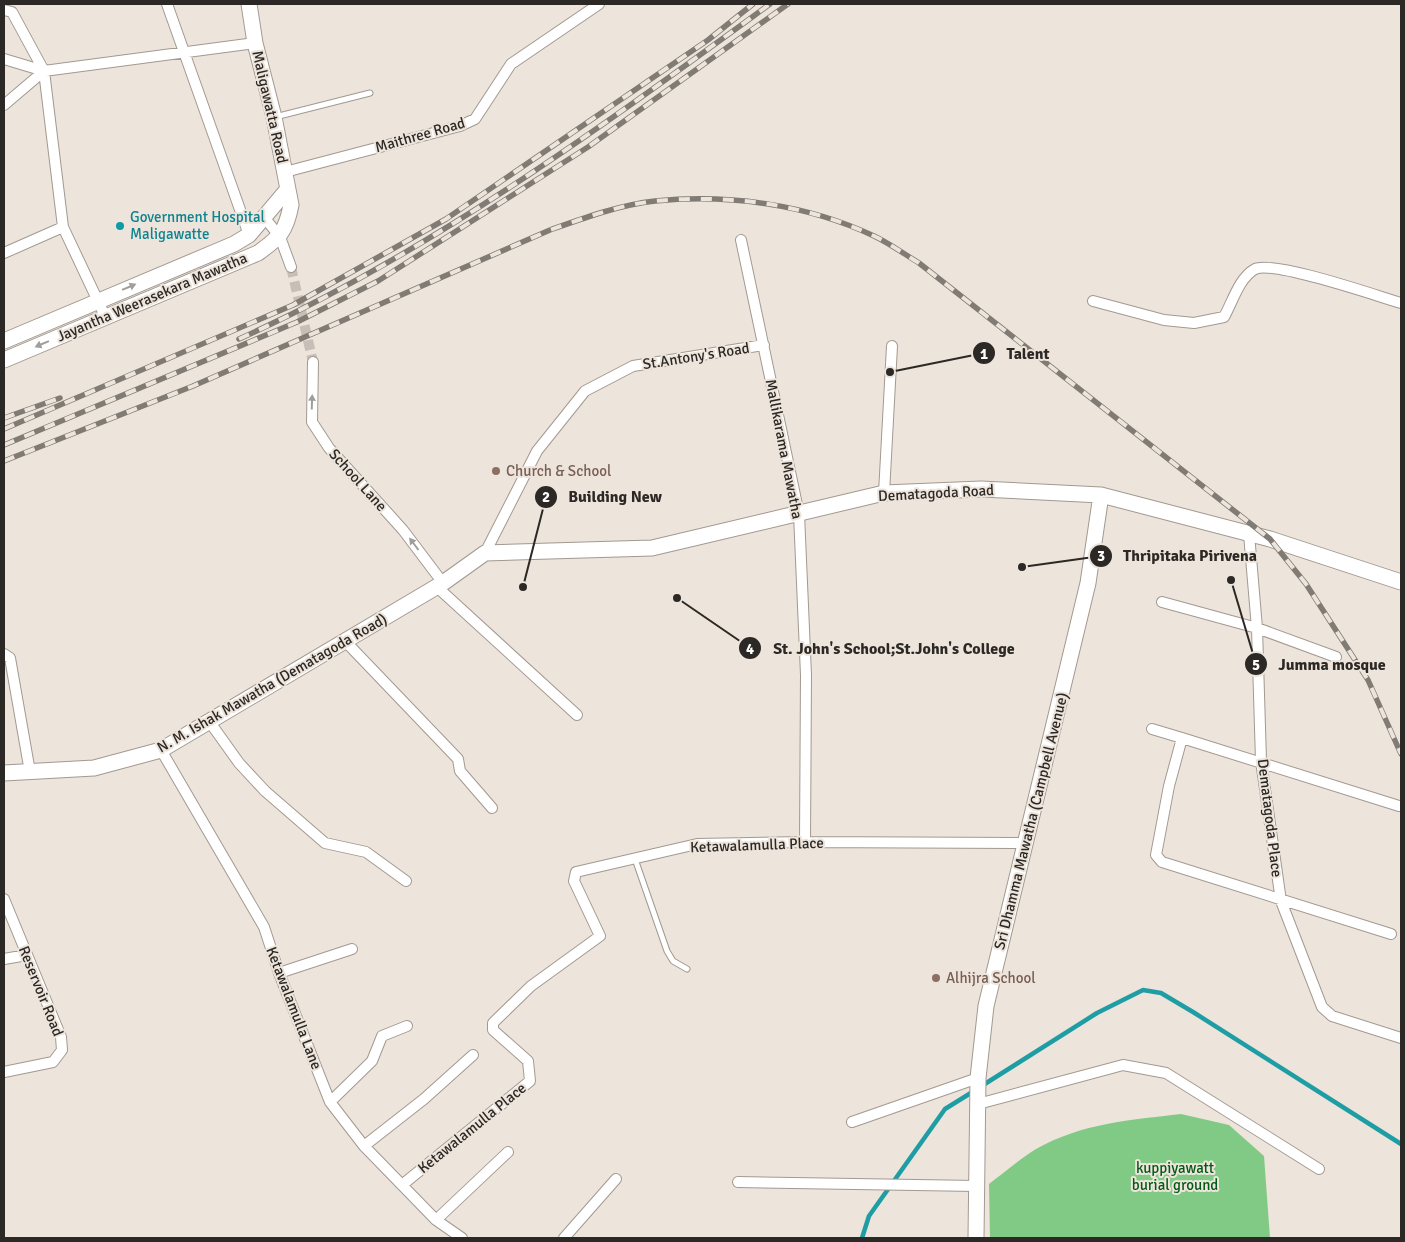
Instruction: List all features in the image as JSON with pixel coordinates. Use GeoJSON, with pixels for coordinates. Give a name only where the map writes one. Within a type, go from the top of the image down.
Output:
{"type":"FeatureCollection","features":[{"type":"Feature","properties":{"kind":"main road","name":"Maligawatta Road"},"geometry":{"type":"LineString","coordinates":[[249,4],[255,43],[274,117],[287,190]]}},
{"type":"Feature","properties":{"kind":"main road"},"geometry":{"type":"LineString","coordinates":[[264,218],[287,190]]}},
{"type":"Feature","properties":{"kind":"main road"},"geometry":{"type":"LineString","coordinates":[[280,237],[291,205],[287,190]]}},
{"type":"Feature","properties":{"kind":"main road"},"geometry":{"type":"LineString","coordinates":[[275,206],[280,237]]}},
{"type":"Feature","properties":{"kind":"main road","name":"Jayantha Weerasekara Mawatha"},"geometry":{"type":"LineString","coordinates":[[4,341],[234,244],[248,236],[264,218]]}},
{"type":"Feature","properties":{"kind":"main road","name":"Jayantha Weerasekara Mawatha"},"geometry":{"type":"LineString","coordinates":[[4,360],[258,253],[280,237]]}},
{"type":"Feature","properties":{"kind":"main road"},"geometry":{"type":"LineString","coordinates":[[169,270],[176,287]]}},
{"type":"Feature","properties":{"kind":"main road","name":"Dematagoda Road"},"geometry":{"type":"LineString","coordinates":[[485,554],[652,548],[884,493],[982,489],[1102,495],[1249,534],[1401,582]]}},
{"type":"Feature","properties":{"kind":"main road","name":"Sri Dhamma Mawatha (Campbell Avenue)"},"geometry":{"type":"LineString","coordinates":[[976,1238],[978,1089],[986,1006],[1088,583],[1102,495]]}},
{"type":"Feature","properties":{"kind":"main road"},"geometry":{"type":"LineString","coordinates":[[440,585],[485,554]]}},
{"type":"Feature","properties":{"kind":"main road","name":"N. M. Ishak Mawatha (Dematagoda Road)"},"geometry":{"type":"LineString","coordinates":[[4,773],[94,768],[162,750],[440,585]]}},
{"type":"Feature","properties":{"kind":"street"},"geometry":{"type":"LineString","coordinates":[[167,4],[248,236]]}},
{"type":"Feature","properties":{"kind":"street","name":"Maithree Road"},"geometry":{"type":"LineString","coordinates":[[285,172],[460,126],[475,118],[511,64],[599,4]]}},
{"type":"Feature","properties":{"kind":"street"},"geometry":{"type":"LineString","coordinates":[[4,10],[12,12],[44,70],[63,227],[105,316]]}},
{"type":"Feature","properties":{"kind":"street"},"geometry":{"type":"LineString","coordinates":[[4,59],[44,70],[186,54],[255,43]]}},
{"type":"Feature","properties":{"kind":"street"},"geometry":{"type":"LineString","coordinates":[[4,105],[44,70]]}},
{"type":"Feature","properties":{"kind":"street"},"geometry":{"type":"LineString","coordinates":[[264,218],[280,237],[291,267]]}},
{"type":"Feature","properties":{"kind":"street"},"geometry":{"type":"LineString","coordinates":[[4,253],[63,227]]}},
{"type":"Feature","properties":{"kind":"street","name":"Mallikarama Mawatha"},"geometry":{"type":"LineString","coordinates":[[741,240],[799,514],[806,674],[805,842]]}},
{"type":"Feature","properties":{"kind":"street"},"geometry":{"type":"LineString","coordinates":[[1093,300],[1164,320],[1194,323],[1224,317],[1243,279],[1256,268],[1276,268],[1322,279],[1401,304]]}},
{"type":"Feature","properties":{"kind":"street","name":"St.Antony's Road"},"geometry":{"type":"LineString","coordinates":[[485,554],[537,451],[586,391],[633,366],[764,345]]}},
{"type":"Feature","properties":{"kind":"street"},"geometry":{"type":"LineString","coordinates":[[884,493],[892,346]]}},
{"type":"Feature","properties":{"kind":"street","name":"School Lane"},"geometry":{"type":"LineString","coordinates":[[313,362],[312,422],[329,448],[403,530],[440,585],[577,715]]}},
{"type":"Feature","properties":{"kind":"street","name":"Dematagoda Place"},"geometry":{"type":"LineString","coordinates":[[1249,534],[1257,628],[1261,761],[1281,901],[1322,1007],[1332,1016],[1401,1038]]}},
{"type":"Feature","properties":{"kind":"street"},"geometry":{"type":"LineString","coordinates":[[1162,602],[1257,628],[1336,657]]}},
{"type":"Feature","properties":{"kind":"street"},"geometry":{"type":"LineString","coordinates":[[345,641],[458,759],[460,771],[492,808]]}},
{"type":"Feature","properties":{"kind":"street"},"geometry":{"type":"LineString","coordinates":[[4,654],[10,658],[30,772]]}},
{"type":"Feature","properties":{"kind":"street"},"geometry":{"type":"LineString","coordinates":[[209,721],[239,763],[265,791],[325,843],[366,852],[406,881]]}},
{"type":"Feature","properties":{"kind":"street"},"geometry":{"type":"LineString","coordinates":[[1152,729],[1261,761],[1399,806]]}},
{"type":"Feature","properties":{"kind":"street"},"geometry":{"type":"LineString","coordinates":[[1182,738],[1169,786],[1156,855],[1162,862],[1281,901],[1391,934]]}},
{"type":"Feature","properties":{"kind":"street","name":"Ketawalamulla Lane"},"geometry":{"type":"LineString","coordinates":[[162,750],[264,927],[279,973],[330,1102],[364,1146],[436,1220],[462,1238]]}},
{"type":"Feature","properties":{"kind":"street","name":"Ketawalamulla Place"},"geometry":{"type":"LineString","coordinates":[[402,1184],[530,1081],[528,1060],[493,1030],[493,1023],[531,986],[600,936],[574,881],[576,872],[697,844],[805,842],[1026,843]]}},
{"type":"Feature","properties":{"kind":"street","name":"Reservoir Road"},"geometry":{"type":"LineString","coordinates":[[4,900],[61,1037],[62,1050],[53,1062],[4,1072]]}},
{"type":"Feature","properties":{"kind":"street"},"geometry":{"type":"LineString","coordinates":[[279,973],[352,949]]}},
{"type":"Feature","properties":{"kind":"street"},"geometry":{"type":"LineString","coordinates":[[4,959],[27,956]]}},
{"type":"Feature","properties":{"kind":"street"},"geometry":{"type":"LineString","coordinates":[[330,1102],[372,1061],[382,1036],[406,1026]]}},
{"type":"Feature","properties":{"kind":"street"},"geometry":{"type":"LineString","coordinates":[[364,1146],[424,1099],[473,1055]]}},
{"type":"Feature","properties":{"kind":"street"},"geometry":{"type":"LineString","coordinates":[[852,1122],[978,1089],[1123,1065],[1166,1073],[1319,1169]]}},
{"type":"Feature","properties":{"kind":"street"},"geometry":{"type":"LineString","coordinates":[[436,1220],[508,1152]]}},
{"type":"Feature","properties":{"kind":"street"},"geometry":{"type":"LineString","coordinates":[[564,1238],[616,1179]]}},
{"type":"Feature","properties":{"kind":"street"},"geometry":{"type":"LineString","coordinates":[[738,1182],[977,1186]]}},
{"type":"Feature","properties":{"kind":"lane"},"geometry":{"type":"LineString","coordinates":[[274,117],[370,93]]}},
{"type":"Feature","properties":{"kind":"lane"},"geometry":{"type":"LineString","coordinates":[[635,858],[667,951],[672,961],[687,969]]}},
{"type":"Feature","properties":{"kind":"green space","name":"kuppiyawatt burial ground"},"geometry":{"type":"Polygon","coordinates":[[[1181,1114],[1229,1125],[1264,1156],[1270,1238],[990,1238],[989,1184],[1036,1149],[1053,1140],[1089,1128],[1125,1121],[1181,1114]]]}},
{"type":"Feature","properties":{"kind":"waterway"},"geometry":{"type":"LineString","coordinates":[[980,1087],[1097,1013],[1143,990],[1161,993],[1193,1012],[1401,1144]]}},
{"type":"Feature","properties":{"kind":"waterway"},"geometry":{"type":"LineString","coordinates":[[862,1238],[869,1216],[945,1109],[974,1091]]}},
{"type":"Feature","properties":{"kind":"tunnel"},"geometry":{"type":"LineString","coordinates":[[291,267],[313,362]]}},
{"type":"Feature","properties":{"kind":"railway"},"geometry":{"type":"LineString","coordinates":[[4,429],[293,305],[446,219],[708,40],[753,4]]}},
{"type":"Feature","properties":{"kind":"railway"},"geometry":{"type":"LineString","coordinates":[[239,339],[310,305],[379,268],[446,228],[578,141],[770,4]]}},
{"type":"Feature","properties":{"kind":"railway"},"geometry":{"type":"LineString","coordinates":[[4,445],[297,322],[378,281],[588,147],[788,4]]}},
{"type":"Feature","properties":{"kind":"railway"},"geometry":{"type":"LineString","coordinates":[[4,461],[193,386],[550,230],[589,217],[642,203],[683,199],[739,201],[794,209],[822,216],[874,236],[919,263],[1270,539],[1306,584],[1368,680],[1401,754]]}},
{"type":"Feature","properties":{"kind":"railway"},"geometry":{"type":"LineString","coordinates":[[4,418],[60,398]]}},
{"type":"Feature","properties":{"kind":"place","name":"Government Hospital Maligawatte"},"geometry":{"type":"Point","coordinates":[120,226]}},
{"type":"Feature","properties":{"kind":"place","name":"Talent"},"geometry":{"type":"Point","coordinates":[890,372]}},
{"type":"Feature","properties":{"kind":"place","name":"Church & School"},"geometry":{"type":"Point","coordinates":[496,471]}},
{"type":"Feature","properties":{"kind":"place","name":"Thripitaka Pirivena"},"geometry":{"type":"Point","coordinates":[1022,567]}},
{"type":"Feature","properties":{"kind":"place","name":"Jumma mosque"},"geometry":{"type":"Point","coordinates":[1231,580]}},
{"type":"Feature","properties":{"kind":"place","name":"Building New"},"geometry":{"type":"Point","coordinates":[523,587]}},
{"type":"Feature","properties":{"kind":"place","name":"St. John's School;St.John's College"},"geometry":{"type":"Point","coordinates":[677,598]}},
{"type":"Feature","properties":{"kind":"place","name":"Alhijra School"},"geometry":{"type":"Point","coordinates":[936,978]}}]}
